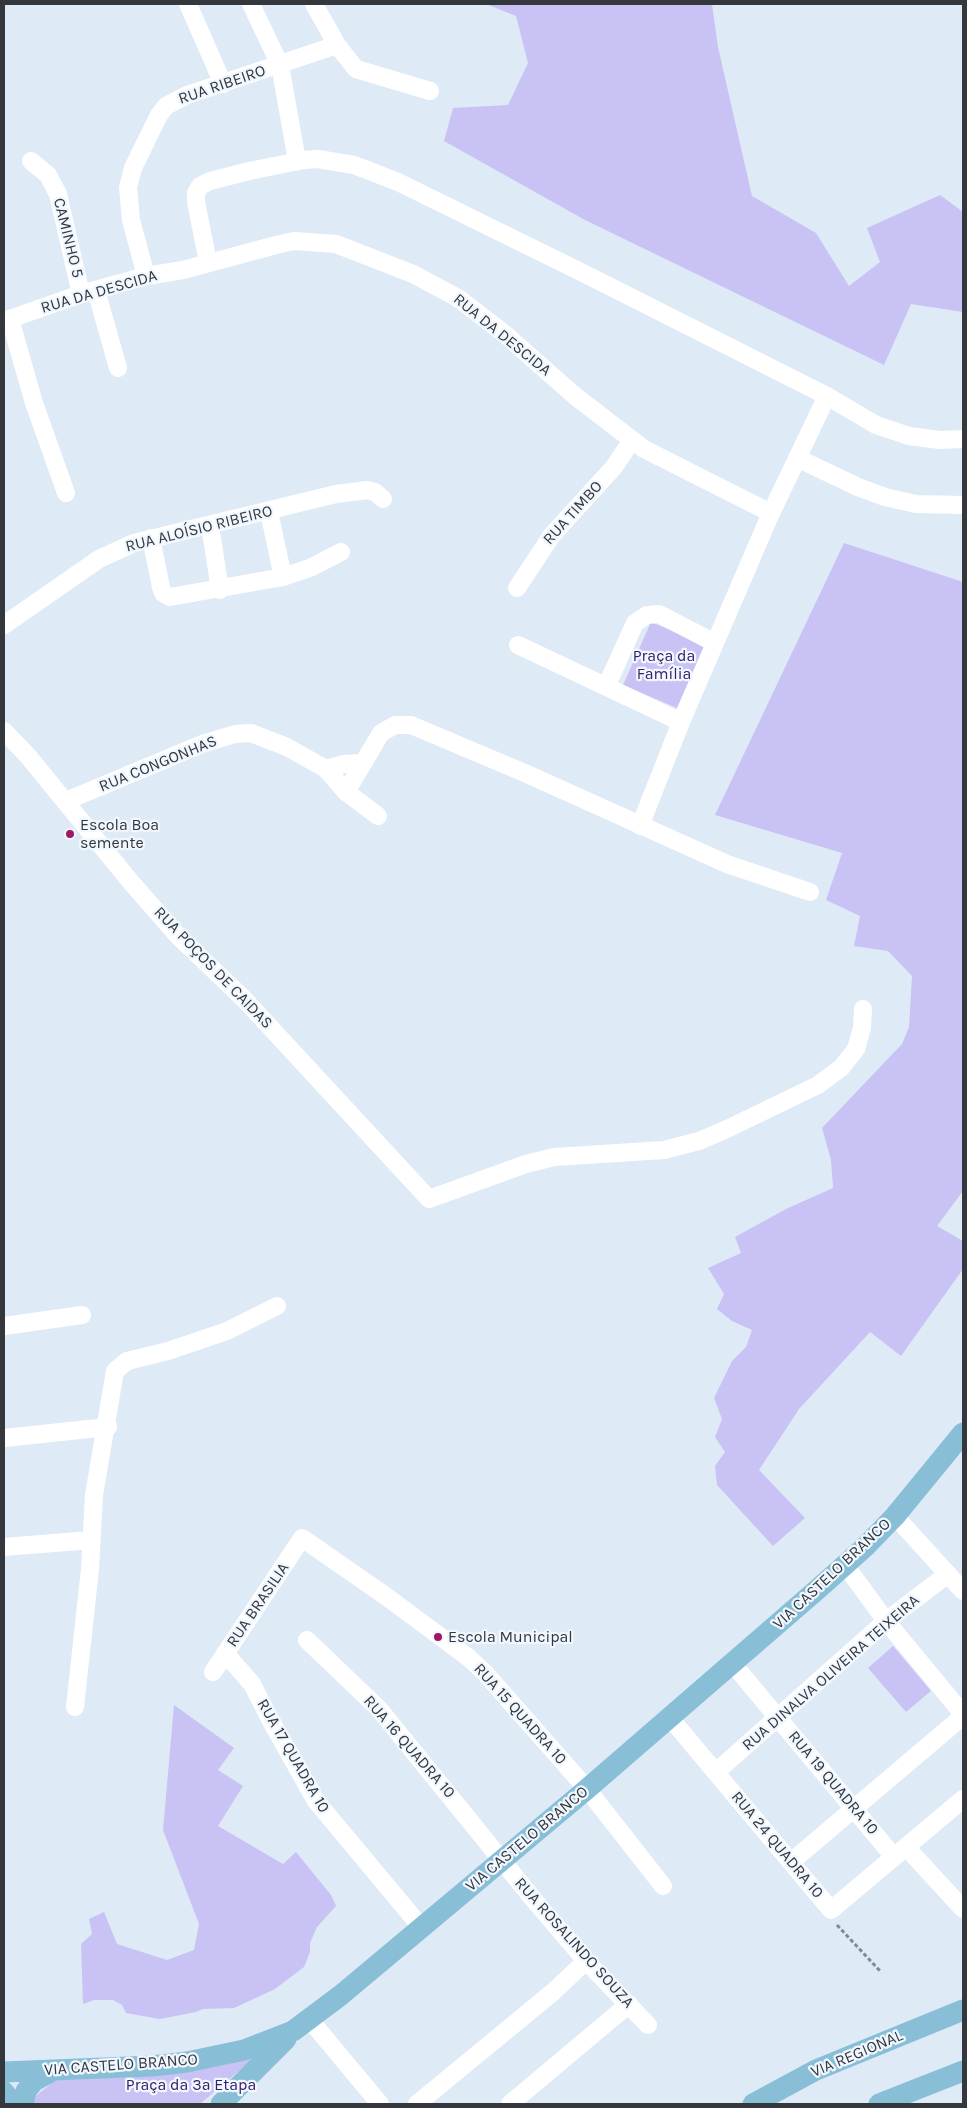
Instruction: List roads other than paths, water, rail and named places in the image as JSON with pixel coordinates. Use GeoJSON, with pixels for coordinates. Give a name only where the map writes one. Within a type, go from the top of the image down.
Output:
{"type":"FeatureCollection","features":[{"type":"Feature","properties":{"kind":"main road","name":"VIA CASTELO BRANCO"},"geometry":{"type":"LineString","coordinates":[[11,2072],[152,2066],[214,2058],[272,2041],[302,2026],[671,1719],[845,1565],[895,1516],[963,1433]]}},
{"type":"Feature","properties":{"kind":"main road","name":"VIA REGIONAL"},"geometry":{"type":"LineString","coordinates":[[753,2104],[816,2070],[963,2010]]}},
{"type":"Feature","properties":{"kind":"main road"},"geometry":{"type":"LineString","coordinates":[[223,2104],[302,2026]]}},
{"type":"Feature","properties":{"kind":"main road"},"geometry":{"type":"LineString","coordinates":[[23,2104],[26,2091],[34,2082],[57,2070]]}},
{"type":"Feature","properties":{"kind":"main road"},"geometry":{"type":"LineString","coordinates":[[879,2104],[963,2071]]}},
{"type":"Feature","properties":{"kind":"main road"},"geometry":{"type":"LineString","coordinates":[[4,2092],[13,2104]]}},
{"type":"Feature","properties":{"kind":"street"},"geometry":{"type":"LineString","coordinates":[[188,4],[223,84]]}},
{"type":"Feature","properties":{"kind":"street"},"geometry":{"type":"LineString","coordinates":[[251,4],[280,65],[297,161]]}},
{"type":"Feature","properties":{"kind":"street"},"geometry":{"type":"LineString","coordinates":[[314,4],[337,46],[356,69],[430,91]]}},
{"type":"Feature","properties":{"kind":"street","name":"RUA RIBEIRO"},"geometry":{"type":"LineString","coordinates":[[146,276],[128,202],[128,187],[133,168],[150,129],[166,106],[186,95],[337,46]]}},
{"type":"Feature","properties":{"kind":"street"},"geometry":{"type":"LineString","coordinates":[[208,262],[196,202],[196,193],[200,186],[249,171],[297,161],[318,159],[354,165],[398,182],[827,396],[876,425],[909,436],[940,440],[963,439]]}},
{"type":"Feature","properties":{"kind":"street","name":"CAMINHO 5"},"geometry":{"type":"LineString","coordinates":[[31,161],[48,175],[58,194],[88,292],[118,368]]}},
{"type":"Feature","properties":{"kind":"street","name":"RUA DA DESCIDA"},"geometry":{"type":"LineString","coordinates":[[7,320],[88,292],[146,276],[184,270],[208,262],[294,241],[336,244],[404,270],[458,298],[632,440],[672,464],[771,513]]}},
{"type":"Feature","properties":{"kind":"street"},"geometry":{"type":"LineString","coordinates":[[7,320],[66,494]]}},
{"type":"Feature","properties":{"kind":"street"},"geometry":{"type":"LineString","coordinates":[[640,826],[681,722],[771,513],[827,396]]}},
{"type":"Feature","properties":{"kind":"street","name":"RUA TIMBO"},"geometry":{"type":"LineString","coordinates":[[517,588],[552,535],[614,467],[632,440]]}},
{"type":"Feature","properties":{"kind":"street"},"geometry":{"type":"LineString","coordinates":[[797,458],[858,488],[885,497],[916,504],[963,505]]}},
{"type":"Feature","properties":{"kind":"street","name":"RUA ALOÍSIO RIBEIRO"},"geometry":{"type":"LineString","coordinates":[[4,626],[99,559],[115,550],[151,538],[269,512],[336,494],[367,490],[375,492],[383,499]]}},
{"type":"Feature","properties":{"kind":"street"},"geometry":{"type":"LineString","coordinates":[[269,512],[283,577]]}},
{"type":"Feature","properties":{"kind":"street"},"geometry":{"type":"LineString","coordinates":[[210,525],[220,590]]}},
{"type":"Feature","properties":{"kind":"street"},"geometry":{"type":"LineString","coordinates":[[151,538],[156,571],[161,587],[166,596],[170,598],[283,577],[312,567],[342,552]]}},
{"type":"Feature","properties":{"kind":"street"},"geometry":{"type":"LineString","coordinates":[[606,687],[635,623],[647,614],[659,614],[715,643]]}},
{"type":"Feature","properties":{"kind":"street"},"geometry":{"type":"LineString","coordinates":[[518,645],[681,722]]}},
{"type":"Feature","properties":{"kind":"street"},"geometry":{"type":"LineString","coordinates":[[346,792],[373,745],[389,727],[403,723],[411,724],[727,864],[810,892]]}},
{"type":"Feature","properties":{"kind":"street","name":"RUA POÇOS DE CAIDAS"},"geometry":{"type":"LineString","coordinates":[[4,731],[66,801],[130,881],[179,937],[244,999],[429,1198],[526,1164],[554,1158],[664,1150],[699,1141],[768,1111],[818,1085],[842,1068],[856,1048],[862,1028],[863,1009]]}},
{"type":"Feature","properties":{"kind":"street","name":"RUA CONGONHAS"},"geometry":{"type":"LineString","coordinates":[[66,801],[202,744],[236,734],[251,733],[287,746],[326,769]]}},
{"type":"Feature","properties":{"kind":"street"},"geometry":{"type":"LineString","coordinates":[[363,763],[344,764],[326,769],[346,792],[378,816]]}},
{"type":"Feature","properties":{"kind":"street"},"geometry":{"type":"LineString","coordinates":[[75,1707],[94,1496],[108,1427],[113,1379],[116,1371],[121,1364],[226,1331],[277,1306]]}},
{"type":"Feature","properties":{"kind":"street"},"geometry":{"type":"LineString","coordinates":[[4,1326],[82,1315]]}},
{"type":"Feature","properties":{"kind":"street"},"geometry":{"type":"LineString","coordinates":[[4,1438],[108,1427]]}},
{"type":"Feature","properties":{"kind":"street"},"geometry":{"type":"LineString","coordinates":[[895,1516],[963,1591]]}},
{"type":"Feature","properties":{"kind":"street","name":"RUA BRASILIA"},"geometry":{"type":"LineString","coordinates":[[213,1672],[302,1538]]}},
{"type":"Feature","properties":{"kind":"street","name":"RUA 15 QUADRA 10"},"geometry":{"type":"LineString","coordinates":[[302,1538],[387,1597],[469,1658],[523,1715],[587,1790],[663,1886]]}},
{"type":"Feature","properties":{"kind":"street"},"geometry":{"type":"LineString","coordinates":[[4,1547],[91,1540]]}},
{"type":"Feature","properties":{"kind":"street"},"geometry":{"type":"LineString","coordinates":[[791,1862],[963,1715],[886,1621],[845,1565]]}},
{"type":"Feature","properties":{"kind":"street","name":"RUA DINALVA OLIVEIRA TEIXEIRA"},"geometry":{"type":"LineString","coordinates":[[716,1772],[886,1621],[948,1574]]}},
{"type":"Feature","properties":{"kind":"street","name":"RUA 16 QUADRA 10"},"geometry":{"type":"LineString","coordinates":[[307,1640],[379,1709],[462,1808],[501,1861]]}},
{"type":"Feature","properties":{"kind":"street","name":"RUA 17 QUADRA 10"},"geometry":{"type":"LineString","coordinates":[[226,1653],[252,1684],[316,1801],[421,1926]]}},
{"type":"Feature","properties":{"kind":"street","name":"RUA 19 QUADRA 10"},"geometry":{"type":"LineString","coordinates":[[733,1664],[854,1809],[963,1909]]}},
{"type":"Feature","properties":{"kind":"street","name":"RUA 24 QUADRA 10"},"geometry":{"type":"LineString","coordinates":[[671,1719],[832,1910],[900,1852]]}},
{"type":"Feature","properties":{"kind":"street"},"geometry":{"type":"LineString","coordinates":[[900,1852],[963,1799]]}},
{"type":"Feature","properties":{"kind":"street","name":"RUA ROSALINDO SOUZA"},"geometry":{"type":"LineString","coordinates":[[501,1861],[586,1961],[648,2025]]}},
{"type":"Feature","properties":{"kind":"street"},"geometry":{"type":"LineString","coordinates":[[418,2104],[553,1992],[586,1961]]}},
{"type":"Feature","properties":{"kind":"street"},"geometry":{"type":"LineString","coordinates":[[510,2104],[629,2004]]}},
{"type":"Feature","properties":{"kind":"street"},"geometry":{"type":"LineString","coordinates":[[302,2026],[380,2104]]}},
{"type":"Feature","properties":{"kind":"place","name":"Escola Boa semente"},"geometry":{"type":"Point","coordinates":[70,834]}},
{"type":"Feature","properties":{"kind":"place","name":"Escola Municipal"},"geometry":{"type":"Point","coordinates":[438,1637]}},
{"type":"Feature","properties":{"kind":"park label","name":"Praça da Família"},"geometry":{"type":"Point","coordinates":[664,665]}},
{"type":"Feature","properties":{"kind":"park label","name":"Praça da 3ª Etapa"},"geometry":{"type":"Point","coordinates":[191,2085]}}]}
